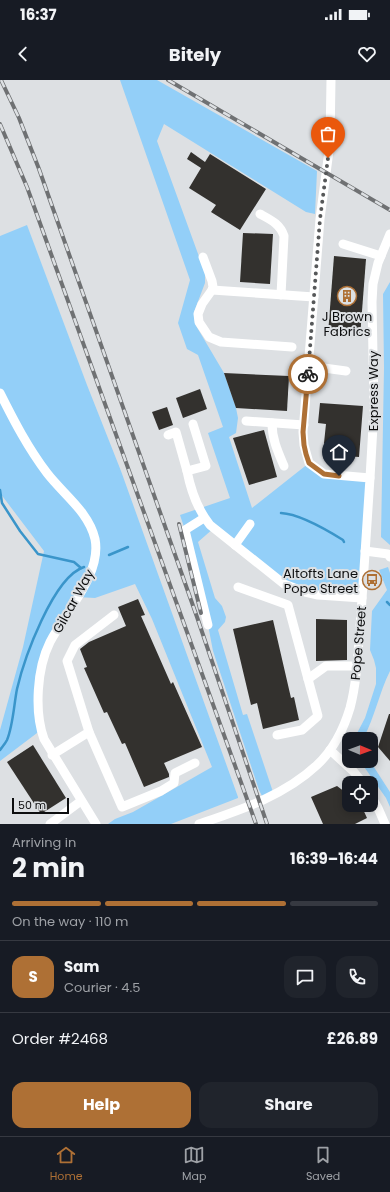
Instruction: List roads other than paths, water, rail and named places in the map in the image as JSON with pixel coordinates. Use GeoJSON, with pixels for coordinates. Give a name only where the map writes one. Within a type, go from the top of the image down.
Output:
{"type":"FeatureCollection","features":[{"type":"Feature","properties":{"kind":"street"},"geometry":{"type":"LineString","coordinates":[[331,80],[330,143],[320,219],[304,425],[304,445],[309,463],[324,474],[370,478]]}},
{"type":"Feature","properties":{"kind":"street"},"geometry":{"type":"LineString","coordinates":[[260,214],[275,222],[284,236],[281,295]]}},
{"type":"Feature","properties":{"kind":"street","name":"Express Way"},"geometry":{"type":"LineString","coordinates":[[370,478],[374,409],[373,284],[381,256],[390,234]]}},
{"type":"Feature","properties":{"kind":"street"},"geometry":{"type":"LineString","coordinates":[[343,244],[381,256]]}},
{"type":"Feature","properties":{"kind":"street"},"geometry":{"type":"LineString","coordinates":[[203,257],[212,281],[212,290],[205,298],[198,314],[199,322],[209,337],[222,342],[292,347]]}},
{"type":"Feature","properties":{"kind":"street"},"geometry":{"type":"LineString","coordinates":[[212,290],[314,297]]}},
{"type":"Feature","properties":{"kind":"street"},"geometry":{"type":"LineString","coordinates":[[309,366],[346,371]]}},
{"type":"Feature","properties":{"kind":"street","name":"Gilcar Way"},"geometry":{"type":"LineString","coordinates":[[0,393],[16,425],[37,459],[61,490],[84,515],[95,539],[95,558],[90,575],[50,643],[44,657],[39,687],[39,720],[44,739],[52,755],[96,824]]}},
{"type":"Feature","properties":{"kind":"street"},"geometry":{"type":"LineString","coordinates":[[246,421],[304,425]]}},
{"type":"Feature","properties":{"kind":"street"},"geometry":{"type":"LineString","coordinates":[[272,423],[274,442],[284,466]]}},
{"type":"Feature","properties":{"kind":"street"},"geometry":{"type":"LineString","coordinates":[[187,471],[206,466],[193,424]]}},
{"type":"Feature","properties":{"kind":"street"},"geometry":{"type":"LineString","coordinates":[[168,435],[176,432],[197,505],[204,518],[210,524],[275,577],[293,588],[318,595],[362,598]]}},
{"type":"Feature","properties":{"kind":"street","name":"Pope Street"},"geometry":{"type":"LineString","coordinates":[[330,750],[342,729],[350,707],[357,666],[370,478]]}},
{"type":"Feature","properties":{"kind":"street"},"geometry":{"type":"LineString","coordinates":[[204,518],[186,530],[210,620]]}},
{"type":"Feature","properties":{"kind":"street"},"geometry":{"type":"LineString","coordinates":[[235,545],[250,524]]}},
{"type":"Feature","properties":{"kind":"street"},"geometry":{"type":"LineString","coordinates":[[365,551],[388,554],[390,557]]}},
{"type":"Feature","properties":{"kind":"street"},"geometry":{"type":"LineString","coordinates":[[238,587],[288,605],[318,716],[302,730],[277,735]]}},
{"type":"Feature","properties":{"kind":"street"},"geometry":{"type":"LineString","coordinates":[[114,615],[75,645],[66,661],[89,732],[122,807],[174,783],[175,773],[195,763]]}},
{"type":"Feature","properties":{"kind":"street"},"geometry":{"type":"LineString","coordinates":[[308,679],[326,666],[357,666]]}},
{"type":"Feature","properties":{"kind":"street"},"geometry":{"type":"LineString","coordinates":[[52,755],[89,732]]}},
{"type":"Feature","properties":{"kind":"street"},"geometry":{"type":"LineString","coordinates":[[199,824],[264,800],[285,789],[318,764],[330,750],[357,776]]}},
{"type":"Feature","properties":{"kind":"street"},"geometry":{"type":"LineString","coordinates":[[54,823],[81,801]]}},
{"type":"Feature","properties":{"kind":"street"},"geometry":{"type":"LineString","coordinates":[[378,810],[385,824]]}},
{"type":"Feature","properties":{"kind":"waterway"},"geometry":{"type":"LineString","coordinates":[[0,490],[2,503],[20,531],[38,554],[74,562],[81,568]]}},
{"type":"Feature","properties":{"kind":"waterway"},"geometry":{"type":"LineString","coordinates":[[281,513],[296,516],[313,523],[337,536],[344,542]]}},
{"type":"Feature","properties":{"kind":"waterway"},"geometry":{"type":"LineString","coordinates":[[109,555],[128,547]]}},
{"type":"Feature","properties":{"kind":"waterway"},"geometry":{"type":"LineString","coordinates":[[0,750],[9,734],[17,689],[26,659],[42,620],[61,586],[73,574],[84,567]]}},
{"type":"Feature","properties":{"kind":"waterway"},"geometry":{"type":"LineString","coordinates":[[387,602],[390,605]]}},
{"type":"Feature","properties":{"kind":"railway"},"geometry":{"type":"LineString","coordinates":[[1,80],[19,118],[39,169],[197,617],[267,824]]}},
{"type":"Feature","properties":{"kind":"railway"},"geometry":{"type":"LineString","coordinates":[[168,80],[390,210]]}},
{"type":"Feature","properties":{"kind":"railway"},"geometry":{"type":"LineString","coordinates":[[0,124],[27,187],[256,824]]}},
{"type":"Feature","properties":{"kind":"railway"},"geometry":{"type":"LineString","coordinates":[[179,524],[201,613]]}},
{"type":"Feature","properties":{"kind":"place","name":"J Brown Fabrics"},"geometry":{"type":"Point","coordinates":[347,296]}},
{"type":"Feature","properties":{"kind":"place","name":"Altofts Lane Pope Street"},"geometry":{"type":"Point","coordinates":[372,580]}}]}
